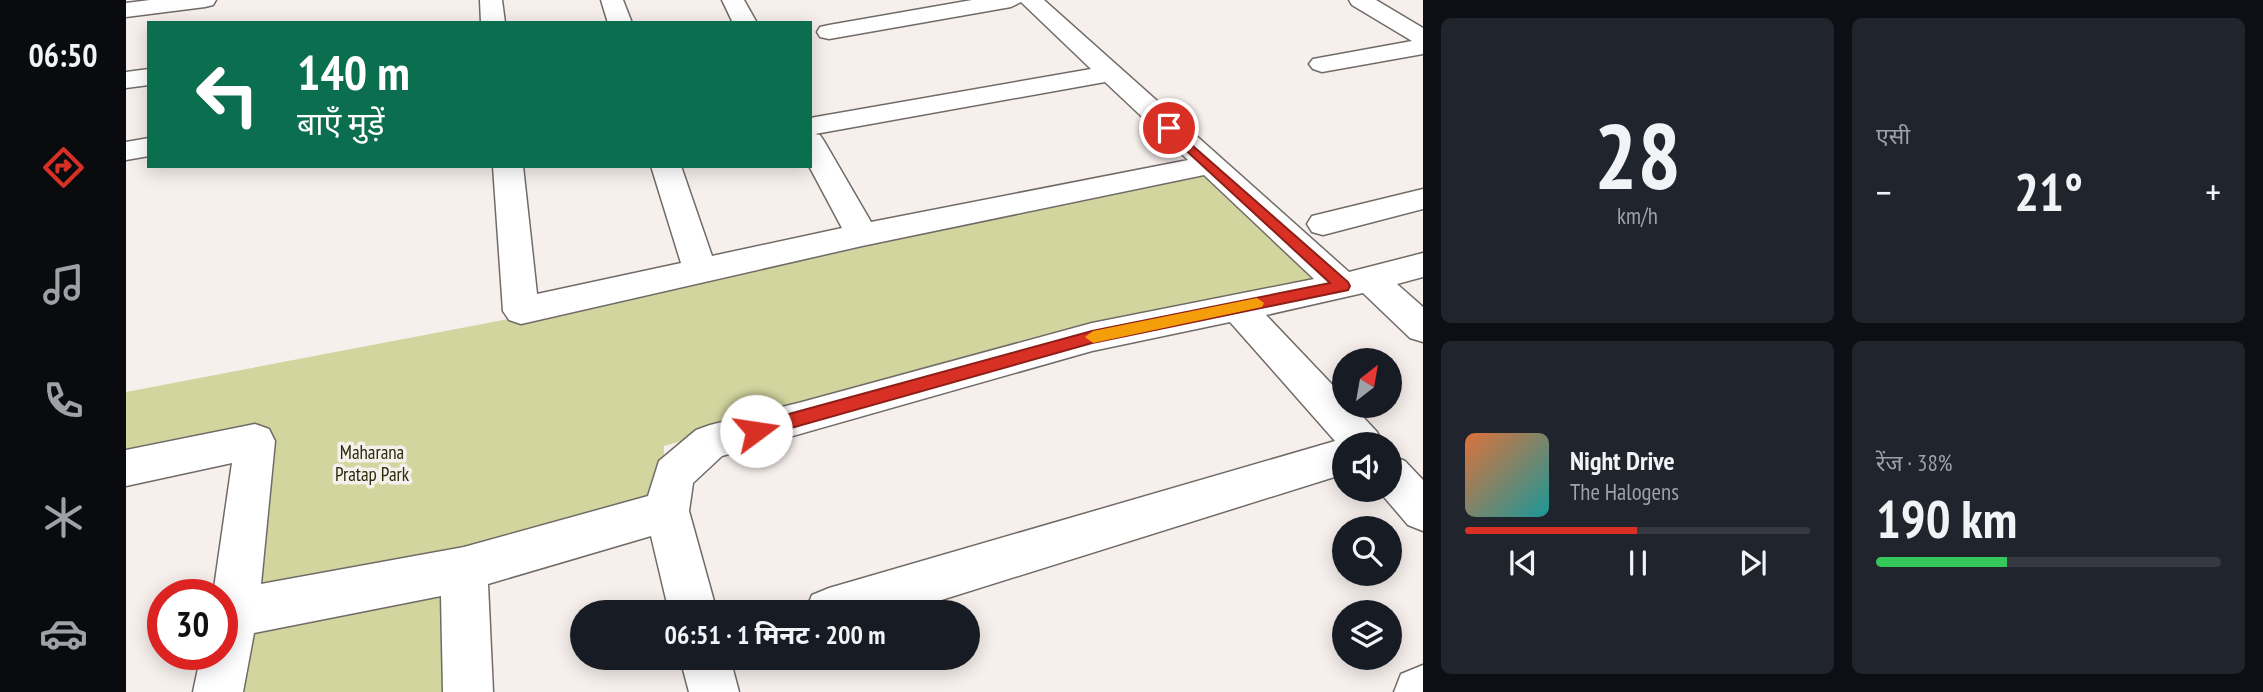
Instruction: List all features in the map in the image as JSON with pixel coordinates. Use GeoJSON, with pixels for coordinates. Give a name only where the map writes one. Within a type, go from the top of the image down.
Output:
{"type":"FeatureCollection","features":[{"type":"Feature","properties":{"kind":"street"},"geometry":{"type":"LineString","coordinates":[[126,10],[205,0]]}},
{"type":"Feature","properties":{"kind":"street"},"geometry":{"type":"LineString","coordinates":[[491,0],[493,21]]}},
{"type":"Feature","properties":{"kind":"street"},"geometry":{"type":"LineString","coordinates":[[612,0],[619,21]]}},
{"type":"Feature","properties":{"kind":"street"},"geometry":{"type":"LineString","coordinates":[[733,0],[744,21]]}},
{"type":"Feature","properties":{"kind":"street"},"geometry":{"type":"LineString","coordinates":[[874,0],[899,18]]}},
{"type":"Feature","properties":{"kind":"street"},"geometry":{"type":"LineString","coordinates":[[829,32],[1011,0]]}},
{"type":"Feature","properties":{"kind":"street"},"geometry":{"type":"LineString","coordinates":[[1031,0],[1208,165],[1356,283],[1423,328]]}},
{"type":"Feature","properties":{"kind":"street"},"geometry":{"type":"LineString","coordinates":[[1322,64],[1418,50],[1397,22],[1360,0]]}},
{"type":"Feature","properties":{"kind":"street"},"geometry":{"type":"LineString","coordinates":[[1397,22],[1423,18]]}},
{"type":"Feature","properties":{"kind":"street"},"geometry":{"type":"LineString","coordinates":[[812,126],[1110,73]]}},
{"type":"Feature","properties":{"kind":"street"},"geometry":{"type":"LineString","coordinates":[[126,80],[147,77]]}},
{"type":"Feature","properties":{"kind":"street"},"geometry":{"type":"LineString","coordinates":[[812,145],[862,235]]}},
{"type":"Feature","properties":{"kind":"street"},"geometry":{"type":"LineString","coordinates":[[508,168],[521,311],[862,235],[1208,165]]}},
{"type":"Feature","properties":{"kind":"street"},"geometry":{"type":"LineString","coordinates":[[667,168],[700,270]]}},
{"type":"Feature","properties":{"kind":"street"},"geometry":{"type":"LineString","coordinates":[[1323,224],[1423,199]]}},
{"type":"Feature","properties":{"kind":"street"},"geometry":{"type":"LineString","coordinates":[[690,600],[667,511],[674,474],[710,442],[802,419],[1092,337],[1356,283],[1423,265]]}},
{"type":"Feature","properties":{"kind":"street"},"geometry":{"type":"LineString","coordinates":[[1237,307],[1352,432]]}},
{"type":"Feature","properties":{"kind":"street"},"geometry":{"type":"LineString","coordinates":[[126,468],[255,441],[238,580]]}},
{"type":"Feature","properties":{"kind":"street"},"geometry":{"type":"LineString","coordinates":[[869,600],[1332,460]]}},
{"type":"Feature","properties":{"kind":"street"},"geometry":{"type":"LineString","coordinates":[[1402,487],[1423,511]]}},
{"type":"Feature","properties":{"kind":"street"},"geometry":{"type":"LineString","coordinates":[[238,612],[464,569],[667,511]]}},
{"type":"Feature","properties":{"kind":"street"},"geometry":{"type":"LineString","coordinates":[[464,569],[468,692]]}},
{"type":"Feature","properties":{"kind":"street"},"geometry":{"type":"LineString","coordinates":[[218,692],[222,670]]}},
{"type":"Feature","properties":{"kind":"street"},"geometry":{"type":"LineString","coordinates":[[708,670],[713,692]]}},
{"type":"Feature","properties":{"kind":"green space","name":"Maharana Pratap Park"},"geometry":{"type":"Polygon","coordinates":[[[1202,172],[1320,281],[805,406],[664,446],[663,512],[452,550],[455,692],[229,692],[231,670],[238,670],[238,610],[257,437],[126,461],[126,392],[519,317],[1202,172]]]}},
{"type":"Feature","properties":{"kind":"slow traffic"},"geometry":{"type":"LineString","coordinates":[[1093,337],[1257,303]]}},
{"type":"Feature","properties":{"kind":"route"},"geometry":{"type":"LineString","coordinates":[[756,431],[1092,337],[1343,286],[1169,128]]}}]}
